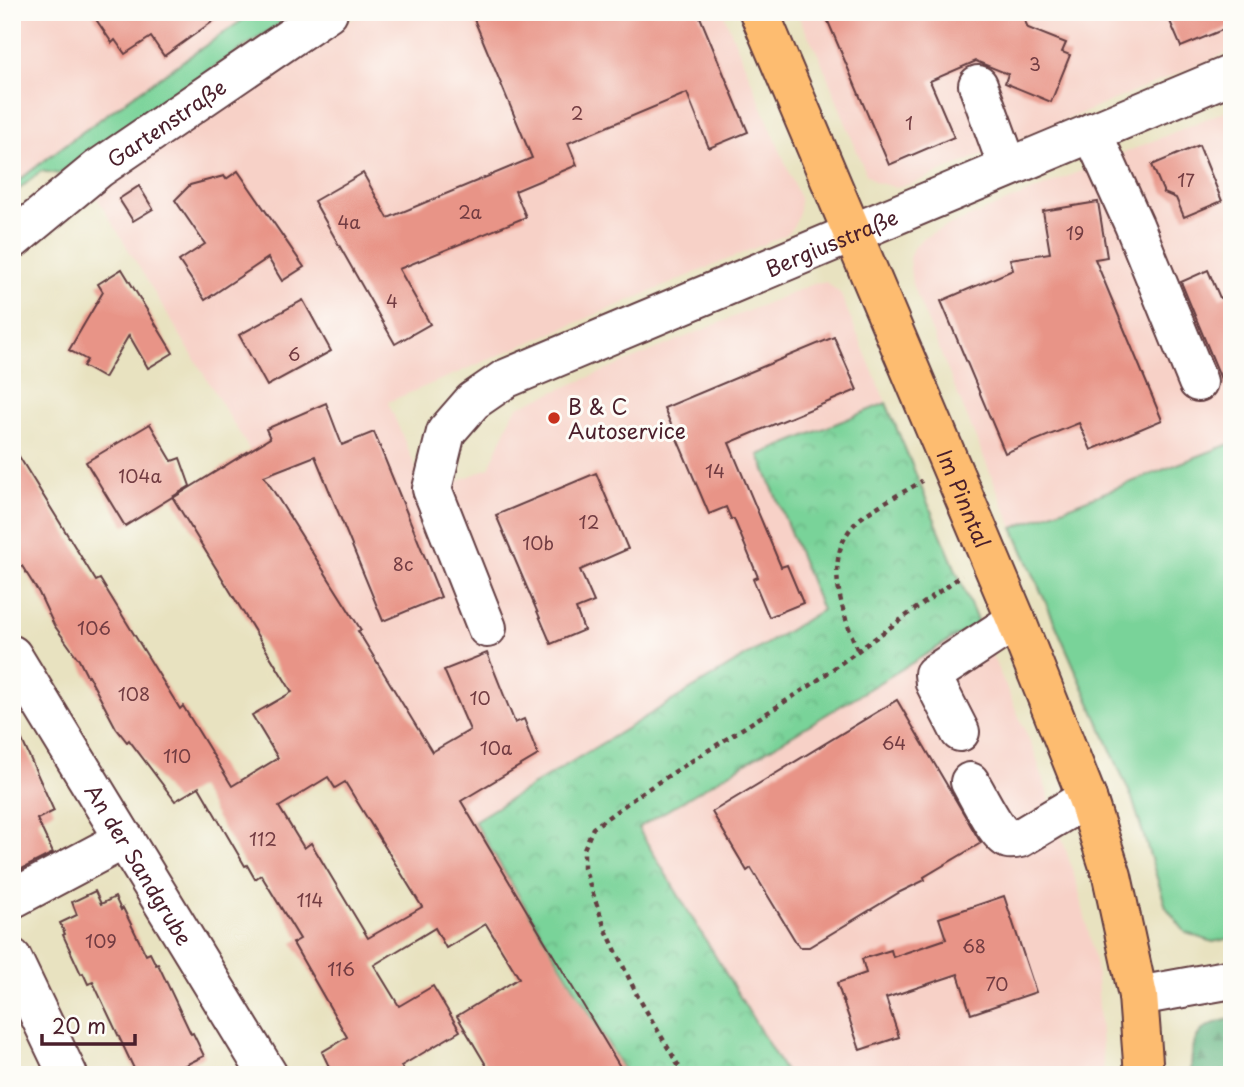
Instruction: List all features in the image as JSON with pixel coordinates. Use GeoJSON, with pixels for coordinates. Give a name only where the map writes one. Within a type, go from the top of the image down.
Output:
{"type":"FeatureCollection","features":[{"type":"Feature","properties":{"kind":"main road","name":"Im Pinntal"},"geometry":{"type":"LineString","coordinates":[[759,12],[1016,620],[1087,798],[1112,876],[1138,996],[1144,1075]]}},
{"type":"Feature","properties":{"kind":"street","name":"Gartenstraße"},"geometry":{"type":"LineString","coordinates":[[12,240],[98,169],[328,12]]}},
{"type":"Feature","properties":{"kind":"street","name":"Bergiusstraße"},"geometry":{"type":"LineString","coordinates":[[487,628],[432,488],[446,432],[473,401],[505,379],[1232,74]]}},
{"type":"Feature","properties":{"kind":"street"},"geometry":{"type":"LineString","coordinates":[[978,85],[1008,167]]}},
{"type":"Feature","properties":{"kind":"street"},"geometry":{"type":"LineString","coordinates":[[1092,132],[1134,225],[1198,382]]}},
{"type":"Feature","properties":{"kind":"street"},"geometry":{"type":"LineString","coordinates":[[960,732],[935,683],[934,674],[1016,620]]}},
{"type":"Feature","properties":{"kind":"street","name":"An der Sandgrube"},"geometry":{"type":"LineString","coordinates":[[12,654],[268,1075]]}},
{"type":"Feature","properties":{"kind":"street"},"geometry":{"type":"LineString","coordinates":[[970,782],[999,831],[1006,839],[1013,840],[1087,798]]}},
{"type":"Feature","properties":{"kind":"street"},"geometry":{"type":"LineString","coordinates":[[12,899],[125,839]]}},
{"type":"Feature","properties":{"kind":"street"},"geometry":{"type":"LineString","coordinates":[[12,958],[68,1075]]}},
{"type":"Feature","properties":{"kind":"street"},"geometry":{"type":"LineString","coordinates":[[1138,996],[1232,979]]}},
{"type":"Feature","properties":{"kind":"path"},"geometry":{"type":"LineString","coordinates":[[857,649],[841,610],[837,579],[838,557],[846,538],[860,519],[951,465]]}},
{"type":"Feature","properties":{"kind":"path"},"geometry":{"type":"LineString","coordinates":[[684,1075],[637,995],[605,928],[584,869],[584,849],[593,828],[643,792],[811,685],[951,581],[990,559]]}},
{"type":"Feature","properties":{"kind":"shaded area"},"geometry":{"type":"Polygon","coordinates":[[[12,12],[254,12],[117,106],[12,186],[12,12]]]}},
{"type":"Feature","properties":{"kind":"shaded area"},"geometry":{"type":"Polygon","coordinates":[[[367,12],[723,12],[800,199],[795,224],[786,235],[388,402],[427,494],[489,468],[518,407],[815,283],[826,282],[840,293],[886,403],[759,456],[822,609],[474,821],[93,191],[326,33],[367,12]]]}},
{"type":"Feature","properties":{"kind":"shaded area"},"geometry":{"type":"Polygon","coordinates":[[[796,12],[1232,12],[1232,51],[912,184],[894,187],[875,182],[866,174],[820,58],[796,12]]]}},
{"type":"Feature","properties":{"kind":"shaded area"},"geometry":{"type":"Polygon","coordinates":[[[1232,108],[1232,443],[1013,528],[912,284],[909,258],[913,248],[934,232],[1232,108]]]}},
{"type":"Feature","properties":{"kind":"shaded area"},"geometry":{"type":"Polygon","coordinates":[[[978,623],[1034,751],[1079,891],[1096,966],[1104,1075],[787,1075],[638,827],[978,623]]]}},
{"type":"Feature","properties":{"kind":"green space"},"geometry":{"type":"Polygon","coordinates":[[[254,12],[297,12],[124,127],[59,174],[41,171],[12,195],[12,186],[41,163],[254,12]]]}},
{"type":"Feature","properties":{"kind":"green space"},"geometry":{"type":"Polygon","coordinates":[[[886,403],[978,623],[638,828],[787,1075],[627,1075],[474,821],[822,610],[759,455],[886,403]]]}},
{"type":"Feature","properties":{"kind":"green space"},"geometry":{"type":"Polygon","coordinates":[[[1232,443],[1232,938],[1213,942],[1186,933],[1166,907],[1132,798],[1013,528],[1232,443]]]}},
{"type":"Feature","properties":{"kind":"green space"},"geometry":{"type":"Polygon","coordinates":[[[1232,1019],[1232,1075],[1191,1075],[1192,1053],[1198,1036],[1210,1025],[1232,1019]]]}},
{"type":"Feature","properties":{"kind":"building"},"geometry":{"type":"Polygon","coordinates":[[[91,12],[226,12],[164,56],[151,37],[125,54],[115,40],[112,43],[91,12]]]}},
{"type":"Feature","properties":{"kind":"building"},"geometry":{"type":"Polygon","coordinates":[[[471,12],[698,12],[748,132],[709,148],[687,93],[568,143],[577,165],[515,191],[526,217],[399,269],[430,324],[395,344],[314,201],[363,173],[388,218],[532,158],[471,12]]]}},
{"type":"Feature","properties":{"kind":"building"},"geometry":{"type":"Polygon","coordinates":[[[824,12],[1021,12],[1028,28],[1066,43],[1062,52],[1070,55],[1051,102],[1005,83],[1008,74],[976,61],[930,81],[954,137],[889,165],[824,12]]]}},
{"type":"Feature","properties":{"kind":"building"},"geometry":{"type":"Polygon","coordinates":[[[1166,12],[1232,12],[1232,26],[1181,47],[1166,12]]]}},
{"type":"Feature","properties":{"kind":"building"},"geometry":{"type":"Polygon","coordinates":[[[1199,145],[1222,201],[1184,217],[1176,198],[1164,193],[1152,165],[1199,145]]]}},
{"type":"Feature","properties":{"kind":"building"},"geometry":{"type":"Polygon","coordinates":[[[238,171],[304,267],[282,281],[268,258],[205,300],[179,261],[205,244],[175,200],[190,185],[224,176],[226,179],[238,171]]]}},
{"type":"Feature","properties":{"kind":"building"},"geometry":{"type":"Polygon","coordinates":[[[139,186],[153,209],[133,221],[119,199],[139,186]]]}},
{"type":"Feature","properties":{"kind":"building"},"geometry":{"type":"Polygon","coordinates":[[[1098,202],[1107,257],[1095,259],[1162,420],[1091,450],[1079,423],[1005,453],[941,301],[1013,270],[1010,259],[1050,253],[1043,211],[1098,202]]]}},
{"type":"Feature","properties":{"kind":"building"},"geometry":{"type":"Polygon","coordinates":[[[122,269],[173,353],[148,368],[129,335],[104,378],[83,366],[87,360],[69,350],[103,292],[98,284],[122,269]]]}},
{"type":"Feature","properties":{"kind":"building"},"geometry":{"type":"Polygon","coordinates":[[[1208,270],[1220,298],[1232,293],[1231,403],[1181,282],[1208,270]]]}},
{"type":"Feature","properties":{"kind":"building"},"geometry":{"type":"Polygon","coordinates":[[[303,300],[331,351],[267,386],[239,335],[303,300]]]}},
{"type":"Feature","properties":{"kind":"building"},"geometry":{"type":"Polygon","coordinates":[[[834,337],[857,390],[729,443],[781,567],[787,565],[803,603],[769,617],[753,579],[758,577],[734,519],[731,519],[726,507],[709,514],[664,408],[834,337]]]}},
{"type":"Feature","properties":{"kind":"building"},"geometry":{"type":"Polygon","coordinates":[[[326,403],[342,445],[374,432],[441,597],[383,621],[315,456],[264,476],[361,630],[358,631],[432,752],[470,730],[444,670],[487,653],[515,723],[524,719],[538,755],[461,801],[625,1075],[492,1075],[457,1016],[519,978],[486,924],[446,948],[435,928],[374,965],[399,1006],[433,986],[460,1031],[401,1066],[406,1075],[333,1075],[322,1052],[347,1037],[293,943],[300,939],[261,875],[255,879],[247,865],[245,866],[199,787],[175,801],[129,740],[127,742],[116,728],[88,675],[54,625],[22,566],[12,572],[12,445],[96,581],[100,579],[180,709],[183,706],[232,786],[278,758],[252,715],[292,692],[173,498],[270,438],[266,429],[326,403]],[[328,777],[279,807],[304,848],[311,843],[368,938],[422,907],[345,782],[335,788],[328,777]]]}},
{"type":"Feature","properties":{"kind":"building"},"geometry":{"type":"Polygon","coordinates":[[[150,424],[172,461],[180,458],[190,486],[125,526],[86,462],[150,424]]]}},
{"type":"Feature","properties":{"kind":"building"},"geometry":{"type":"Polygon","coordinates":[[[596,473],[628,549],[580,570],[594,602],[576,609],[584,630],[551,644],[496,515],[596,473]]]}},
{"type":"Feature","properties":{"kind":"building"},"geometry":{"type":"Polygon","coordinates":[[[897,700],[981,843],[924,877],[925,880],[900,892],[809,947],[799,947],[751,868],[747,871],[712,812],[897,700]]]}},
{"type":"Feature","properties":{"kind":"building"},"geometry":{"type":"Polygon","coordinates":[[[12,718],[54,811],[37,819],[53,853],[12,874],[12,718]]]}},
{"type":"Feature","properties":{"kind":"building"},"geometry":{"type":"Polygon","coordinates":[[[95,891],[101,904],[115,897],[121,910],[123,908],[146,955],[150,953],[156,965],[158,964],[204,1056],[165,1075],[137,1075],[93,982],[88,984],[83,973],[81,974],[60,923],[77,915],[72,902],[95,891]]]}},
{"type":"Feature","properties":{"kind":"building"},"geometry":{"type":"Polygon","coordinates":[[[1004,896],[1036,992],[971,1014],[958,974],[886,998],[899,1037],[860,1050],[837,983],[866,973],[862,959],[891,950],[893,957],[946,939],[939,918],[1004,896]]]}},
{"type":"Feature","properties":{"kind":"place","name":"B & C Autoservice"},"geometry":{"type":"Point","coordinates":[554,418]}}]}
